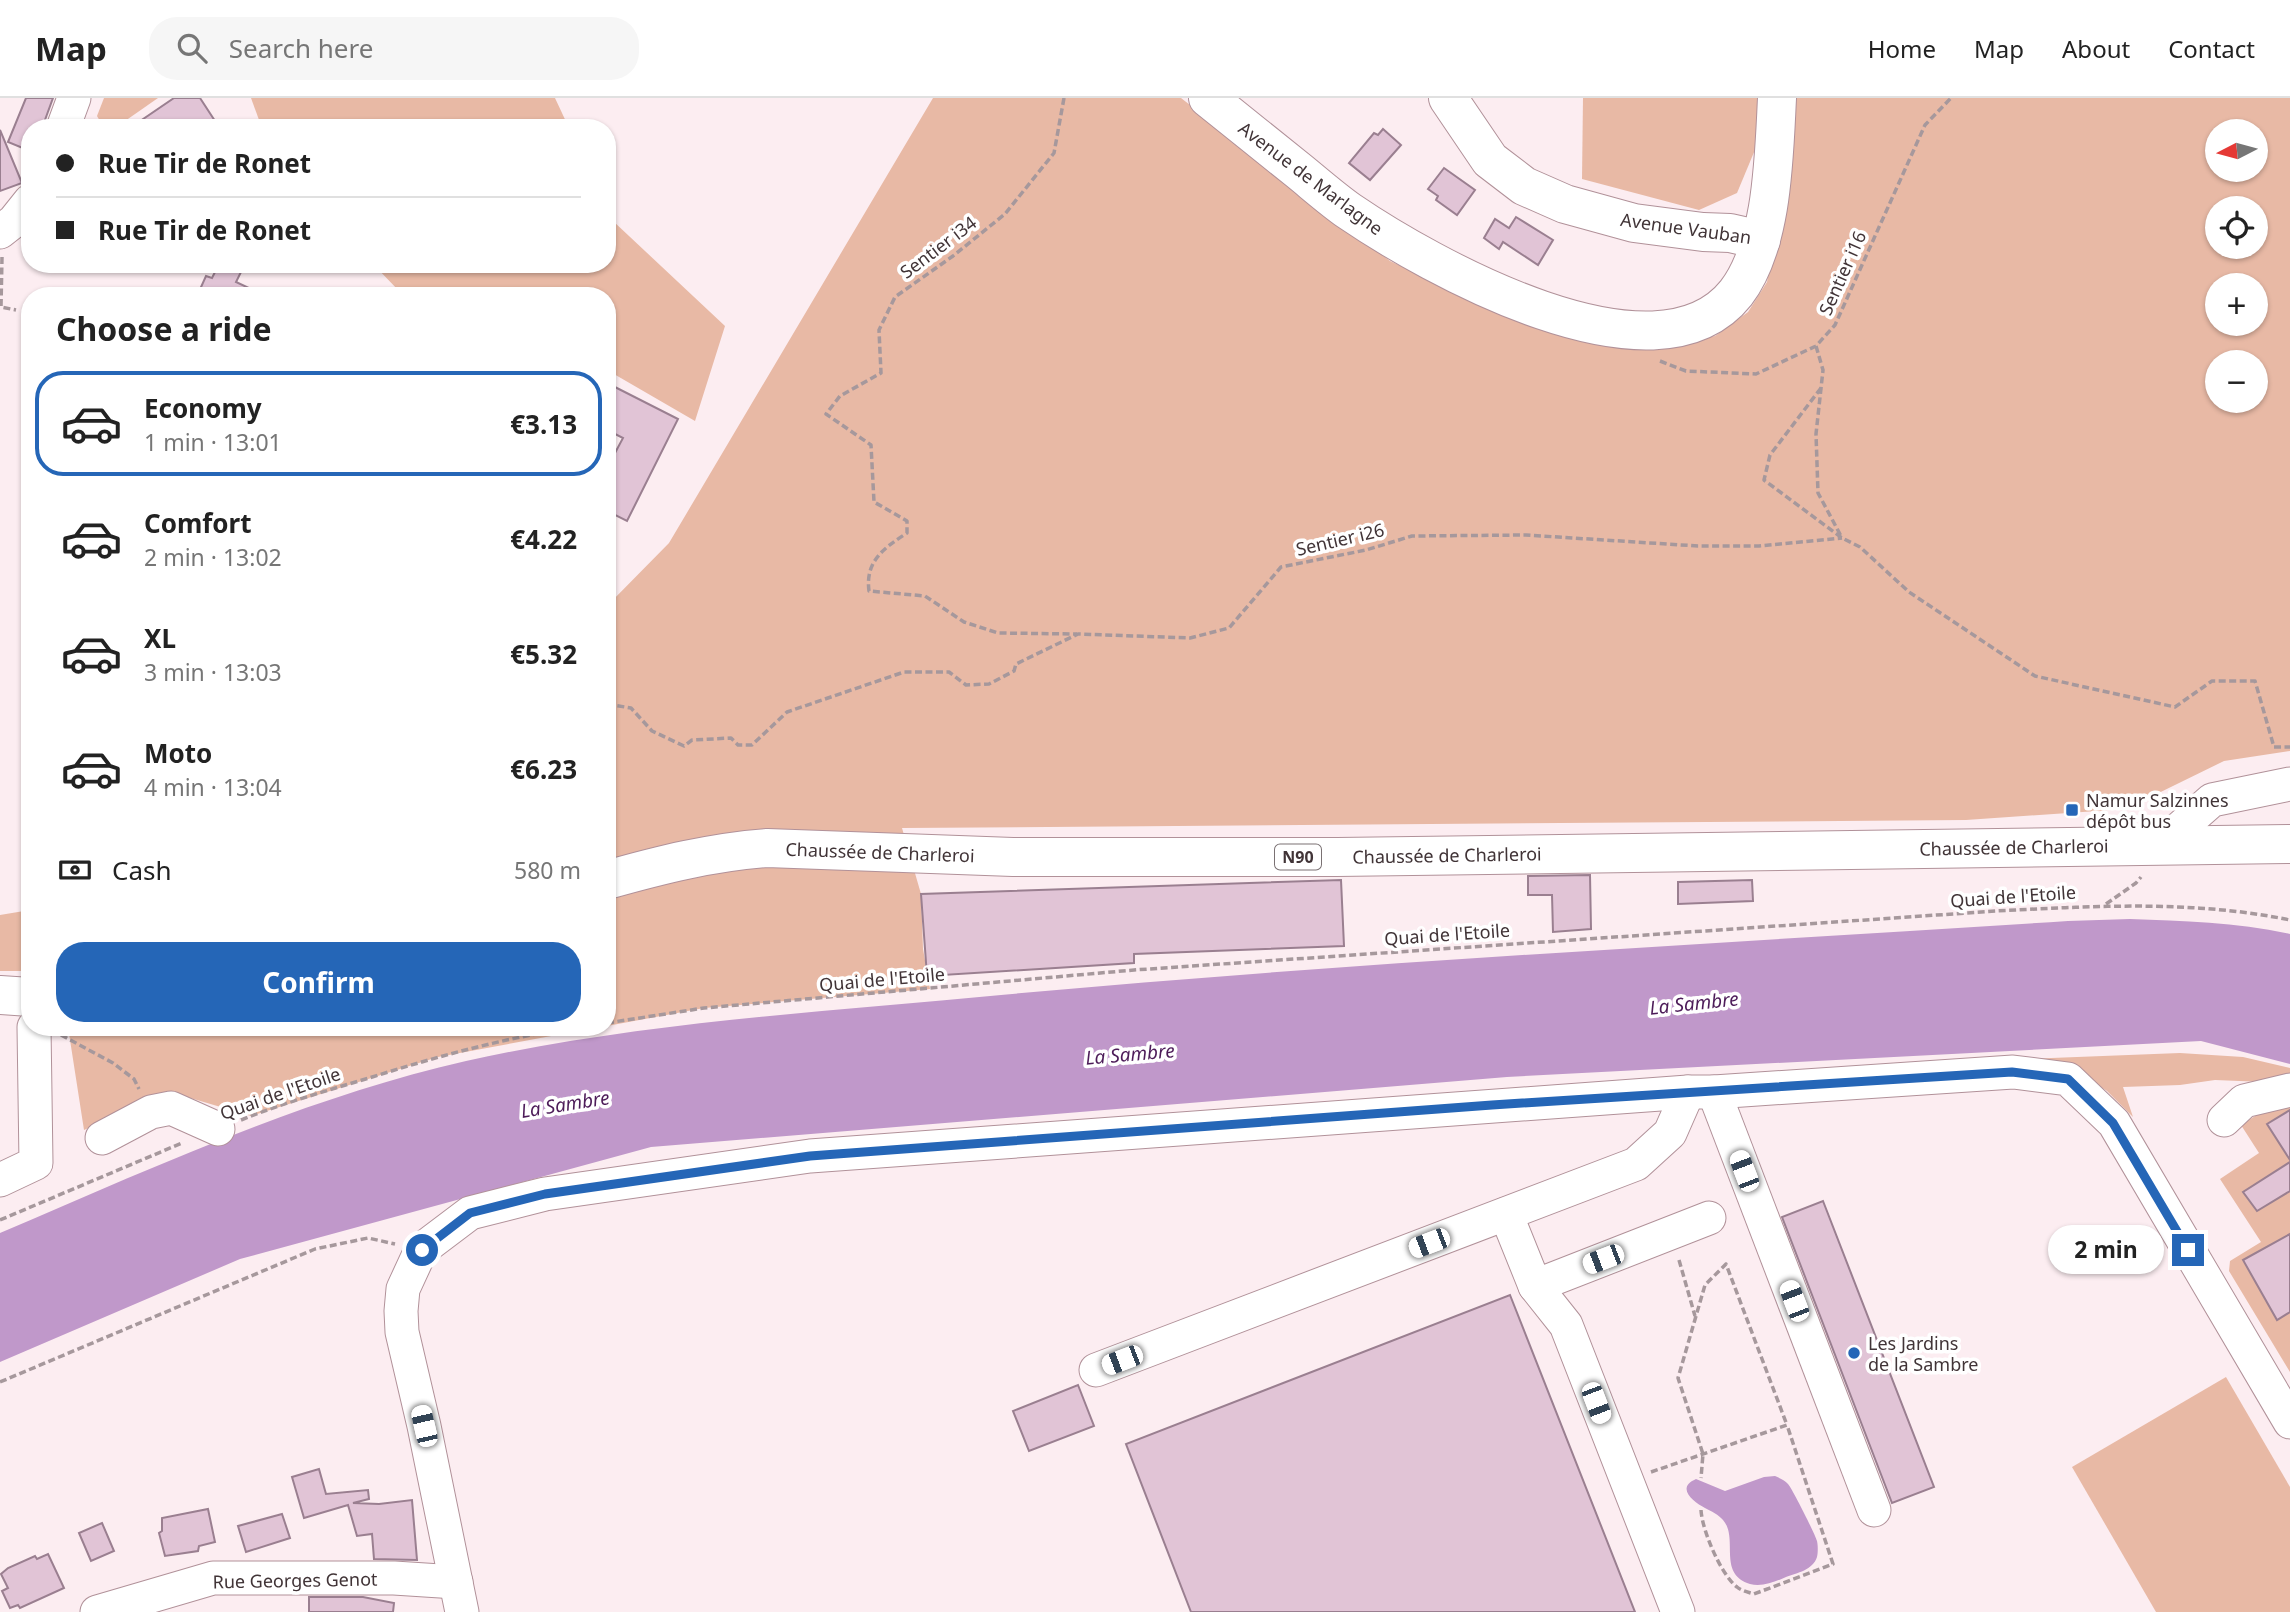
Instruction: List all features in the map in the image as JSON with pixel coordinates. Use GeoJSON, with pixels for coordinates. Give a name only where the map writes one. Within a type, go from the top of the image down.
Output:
{"type":"FeatureCollection","features":[{"type":"Feature","properties":{"kind":"main road","name":"Avenue de Marlagne"},"geometry":{"type":"LineString","coordinates":[[1208,98],[1347,209],[1387,236],[1453,272],[1504,296],[1566,317],[1600,326],[1642,331],[1693,321],[1720,307],[1738,290],[1761,240],[1772,178],[1777,98]]}},
{"type":"Feature","properties":{"kind":"main road","name":"Avenue Vauban"},"geometry":{"type":"LineString","coordinates":[[1448,98],[1490,160],[1524,186],[1564,204],[1634,223],[1730,233],[1761,240]]}},
{"type":"Feature","properties":{"kind":"main road","name":"Chaussée de Charleroi"},"geometry":{"type":"LineString","coordinates":[[616,878],[683,859],[767,848],[1013,857],[1337,857],[2290,844]]}},
{"type":"Feature","properties":{"kind":"main road"},"geometry":{"type":"LineString","coordinates":[[0,995],[21,997]]}},
{"type":"Feature","properties":{"kind":"street"},"geometry":{"type":"LineString","coordinates":[[66,119],[74,98]]}},
{"type":"Feature","properties":{"kind":"street"},"geometry":{"type":"LineString","coordinates":[[1,240],[21,212]]}},
{"type":"Feature","properties":{"kind":"street"},"geometry":{"type":"LineString","coordinates":[[2162,844],[2212,800],[2290,784]]}},
{"type":"Feature","properties":{"kind":"street"},"geometry":{"type":"LineString","coordinates":[[0,1180],[36,1163],[34,1036]]}},
{"type":"Feature","properties":{"kind":"street"},"geometry":{"type":"LineString","coordinates":[[459,1597],[402,1332],[403,1289],[422,1250],[470,1213],[545,1194],[810,1156],[1492,1105],[2012,1072],[2068,1079],[2113,1123],[2290,1422]]}},
{"type":"Feature","properties":{"kind":"street"},"geometry":{"type":"LineString","coordinates":[[2224,1120],[2244,1101],[2290,1090]]}},
{"type":"Feature","properties":{"kind":"street"},"geometry":{"type":"LineString","coordinates":[[1096,1370],[1636,1164],[1670,1133],[1701,1092]]}},
{"type":"Feature","properties":{"kind":"street"},"geometry":{"type":"LineString","coordinates":[[1701,1092],[1874,1510]]}},
{"type":"Feature","properties":{"kind":"street"},"geometry":{"type":"LineString","coordinates":[[102,1138],[151,1112],[171,1108],[218,1129]]}},
{"type":"Feature","properties":{"kind":"street"},"geometry":{"type":"LineString","coordinates":[[1506,1214],[1535,1286],[1566,1325],[1678,1612]]}},
{"type":"Feature","properties":{"kind":"street"},"geometry":{"type":"LineString","coordinates":[[1535,1286],[1709,1217]]}},
{"type":"Feature","properties":{"kind":"street","name":"Rue Georges Genot"},"geometry":{"type":"LineString","coordinates":[[97,1612],[213,1578],[394,1578],[459,1597]]}},
{"type":"Feature","properties":{"kind":"path","name":"Sentier i34"},"geometry":{"type":"LineString","coordinates":[[1064,98],[1054,153],[1005,214],[953,256],[895,297],[879,330],[881,373],[840,396],[826,414],[871,445],[874,502],[907,521],[907,533],[884,548],[867,575],[869,591],[925,596],[964,622],[998,633],[1078,634]]}},
{"type":"Feature","properties":{"kind":"path","name":"Sentier i16"},"geometry":{"type":"LineString","coordinates":[[1651,357],[1686,371],[1756,374],[1816,346],[1835,325],[1925,125],[1951,98]]}},
{"type":"Feature","properties":{"kind":"path"},"geometry":{"type":"LineString","coordinates":[[1,240],[1,307],[16,310]]}},
{"type":"Feature","properties":{"kind":"path"},"geometry":{"type":"LineString","coordinates":[[1816,346],[1823,370],[1816,434],[1818,493],[1842,538]]}},
{"type":"Feature","properties":{"kind":"path"},"geometry":{"type":"LineString","coordinates":[[1821,388],[1770,455],[1764,481],[1842,538],[1860,547],[1909,592],[2035,676],[2175,707],[2212,681],[2255,681],[2274,747],[2290,747]]}},
{"type":"Feature","properties":{"kind":"path","name":"Sentier i26"},"geometry":{"type":"LineString","coordinates":[[616,706],[631,708],[652,731],[684,746],[692,740],[731,738],[738,745],[752,745],[787,712],[904,672],[949,672],[965,685],[989,684],[1014,671],[1016,664],[1078,634],[1190,638],[1229,628],[1281,566],[1366,550],[1412,536],[1526,534],[1698,546],[1782,546],[1842,538]]}},
{"type":"Feature","properties":{"kind":"path","name":"Quai de l'Etoile"},"geometry":{"type":"LineString","coordinates":[[616,1022],[704,1007],[1134,970],[2010,910],[2104,905],[2140,906],[2249,912],[2290,920]]}},
{"type":"Feature","properties":{"kind":"path"},"geometry":{"type":"LineString","coordinates":[[67,1036],[113,1063],[134,1079],[151,1112]]}},
{"type":"Feature","properties":{"kind":"path","name":"Quai de l'Etoile"},"geometry":{"type":"LineString","coordinates":[[0,1220],[218,1129],[298,1099],[438,1057],[520,1036]]}},
{"type":"Feature","properties":{"kind":"path"},"geometry":{"type":"LineString","coordinates":[[1671,1232],[1695,1318]]}},
{"type":"Feature","properties":{"kind":"path"},"geometry":{"type":"LineString","coordinates":[[0,1382],[315,1249],[368,1238],[422,1250]]}},
{"type":"Feature","properties":{"kind":"path"},"geometry":{"type":"LineString","coordinates":[[1701,1478],[1703,1454],[1678,1378],[1705,1285],[1726,1264],[1787,1424],[1833,1564],[1754,1594],[1738,1588],[1724,1571],[1701,1520],[1701,1510]]}},
{"type":"Feature","properties":{"kind":"path"},"geometry":{"type":"LineString","coordinates":[[1626,1481],[1787,1424]]}},
{"type":"Feature","properties":{"kind":"shaded area"},"geometry":{"type":"Polygon","coordinates":[[[104,98],[158,98],[128,119],[99,119],[97,116],[104,98]]]}},
{"type":"Feature","properties":{"kind":"shaded area"},"geometry":{"type":"Polygon","coordinates":[[[251,98],[555,98],[565,119],[259,119],[251,98]]]}},
{"type":"Feature","properties":{"kind":"shaded area"},"geometry":{"type":"Polygon","coordinates":[[[933,98],[1181,98],[1390,261],[1495,310],[1661,345],[1715,336],[1748,312],[1767,282],[1784,190],[1790,98],[2290,98],[2290,751],[2224,761],[2126,809],[1966,820],[902,828],[921,894],[923,949],[930,989],[704,1008],[616,1024],[616,597],[669,543],[933,98]]]}},
{"type":"Feature","properties":{"kind":"shaded area"},"geometry":{"type":"Polygon","coordinates":[[[1583,98],[1759,98],[1757,145],[1737,193],[1699,210],[1582,179],[1583,98]]]}},
{"type":"Feature","properties":{"kind":"shaded area"},"geometry":{"type":"Polygon","coordinates":[[[616,224],[725,326],[695,421],[616,375],[616,287],[395,287],[382,273],[616,273],[616,224]]]}},
{"type":"Feature","properties":{"kind":"shaded area"},"geometry":{"type":"Polygon","coordinates":[[[21,912],[21,971],[0,971],[0,915],[21,912]]]}},
{"type":"Feature","properties":{"kind":"shaded area"},"geometry":{"type":"Polygon","coordinates":[[[69,1036],[551,1036],[438,1057],[251,1116],[170,1092],[84,1130],[69,1036]]]}},
{"type":"Feature","properties":{"kind":"shaded area"},"geometry":{"type":"Polygon","coordinates":[[[2180,1053],[2243,1057],[2290,1068],[2290,1083],[2215,1080],[2180,1085],[2123,1087],[2133,1117],[2107,1091],[2073,1069],[2027,1059],[2180,1053]]]}},
{"type":"Feature","properties":{"kind":"shaded area"},"geometry":{"type":"Polygon","coordinates":[[[2285,1097],[2290,1099],[2290,1372],[2229,1271],[2230,1261],[2261,1242],[2220,1179],[2259,1153],[2241,1125],[2285,1097]]]}},
{"type":"Feature","properties":{"kind":"shaded area"},"geometry":{"type":"Polygon","coordinates":[[[2226,1377],[2290,1487],[2290,1612],[2156,1612],[2072,1467],[2226,1377]]]}},
{"type":"Feature","properties":{"kind":"water","name":"La Sambre"},"geometry":{"type":"Polygon","coordinates":[[[2068,921],[2190,921],[2290,934],[2290,1064],[2201,1041],[1507,1077],[651,1147],[240,1259],[0,1362],[0,1233],[229,1136],[346,1094],[466,1061],[666,1027],[1134,983],[1534,954],[2068,921]]]}},
{"type":"Feature","properties":{"kind":"water"},"geometry":{"type":"Polygon","coordinates":[[[1775,1476],[1788,1484],[1799,1503],[1817,1541],[1817,1557],[1812,1565],[1800,1572],[1768,1583],[1750,1584],[1734,1572],[1729,1536],[1723,1520],[1692,1499],[1688,1495],[1687,1486],[1696,1479],[1725,1491],[1764,1477],[1775,1476]]]}},
{"type":"Feature","properties":{"kind":"building"},"geometry":{"type":"Polygon","coordinates":[[[26,98],[53,98],[45,119],[21,119],[21,147],[8,142],[26,98]]]}},
{"type":"Feature","properties":{"kind":"building"},"geometry":{"type":"Polygon","coordinates":[[[174,98],[200,98],[214,119],[143,119],[174,98]]]}},
{"type":"Feature","properties":{"kind":"building"},"geometry":{"type":"Polygon","coordinates":[[[1383,129],[1401,145],[1370,180],[1349,163],[1374,133],[1378,135],[1383,129]]]}},
{"type":"Feature","properties":{"kind":"building"},"geometry":{"type":"Polygon","coordinates":[[[0,130],[21,183],[0,191],[0,130]]]}},
{"type":"Feature","properties":{"kind":"building"},"geometry":{"type":"Polygon","coordinates":[[[1444,168],[1475,190],[1457,215],[1436,200],[1438,196],[1428,189],[1444,168]]]}},
{"type":"Feature","properties":{"kind":"building"},"geometry":{"type":"Polygon","coordinates":[[[1516,217],[1553,240],[1538,265],[1503,242],[1499,249],[1484,238],[1495,219],[1509,228],[1516,217]]]}},
{"type":"Feature","properties":{"kind":"building"},"geometry":{"type":"Polygon","coordinates":[[[214,273],[240,273],[236,282],[247,287],[201,287],[206,276],[212,278],[214,273]]]}},
{"type":"Feature","properties":{"kind":"building"},"geometry":{"type":"Polygon","coordinates":[[[616,388],[678,419],[627,521],[616,516],[616,451],[623,438],[616,434],[616,388]]]}},
{"type":"Feature","properties":{"kind":"building"},"geometry":{"type":"Polygon","coordinates":[[[1590,875],[1591,929],[1553,932],[1552,895],[1528,895],[1528,876],[1590,875]]]}},
{"type":"Feature","properties":{"kind":"building"},"geometry":{"type":"Polygon","coordinates":[[[1341,880],[1344,946],[1134,954],[1134,963],[927,976],[921,894],[1341,880]]]}},
{"type":"Feature","properties":{"kind":"building"},"geometry":{"type":"Polygon","coordinates":[[[1752,880],[1753,901],[1678,904],[1678,882],[1752,880]]]}},
{"type":"Feature","properties":{"kind":"building"},"geometry":{"type":"Polygon","coordinates":[[[2290,1110],[2290,1160],[2267,1124],[2290,1110]]]}},
{"type":"Feature","properties":{"kind":"building"},"geometry":{"type":"Polygon","coordinates":[[[2290,1162],[2290,1191],[2257,1211],[2243,1192],[2290,1162]]]}},
{"type":"Feature","properties":{"kind":"building","name":"Les Jardins de la Sambre"},"geometry":{"type":"Polygon","coordinates":[[[1823,1201],[1934,1487],[1892,1503],[1782,1217],[1823,1201]]]}},
{"type":"Feature","properties":{"kind":"building"},"geometry":{"type":"Polygon","coordinates":[[[2290,1234],[2290,1312],[2277,1320],[2243,1260],[2290,1234]]]}},
{"type":"Feature","properties":{"kind":"building"},"geometry":{"type":"Polygon","coordinates":[[[1510,1295],[1635,1612],[1191,1612],[1126,1444],[1510,1295]]]}},
{"type":"Feature","properties":{"kind":"building"},"geometry":{"type":"Polygon","coordinates":[[[1078,1385],[1094,1426],[1029,1451],[1013,1411],[1078,1385]]]}},
{"type":"Feature","properties":{"kind":"building"},"geometry":{"type":"Polygon","coordinates":[[[319,1469],[326,1494],[368,1490],[369,1499],[353,1503],[379,1504],[412,1500],[417,1560],[374,1559],[372,1534],[357,1536],[348,1505],[304,1518],[292,1477],[319,1469]]]}},
{"type":"Feature","properties":{"kind":"building"},"geometry":{"type":"Polygon","coordinates":[[[208,1509],[215,1542],[199,1546],[198,1551],[165,1556],[159,1533],[162,1531],[162,1518],[208,1509]]]}},
{"type":"Feature","properties":{"kind":"building"},"geometry":{"type":"Polygon","coordinates":[[[282,1514],[290,1538],[246,1552],[238,1526],[282,1514]]]}},
{"type":"Feature","properties":{"kind":"building"},"geometry":{"type":"Polygon","coordinates":[[[102,1523],[114,1551],[91,1561],[79,1533],[102,1523]]]}},
{"type":"Feature","properties":{"kind":"building"},"geometry":{"type":"Polygon","coordinates":[[[48,1554],[64,1588],[20,1608],[18,1605],[10,1608],[2,1591],[8,1588],[1,1574],[35,1556],[37,1559],[48,1554]]]}},
{"type":"Feature","properties":{"kind":"building"},"geometry":{"type":"Polygon","coordinates":[[[309,1597],[363,1597],[394,1603],[393,1612],[309,1612],[309,1597]]]}},
{"type":"Feature","properties":{"kind":"place","name":"Namur Salzinnes dépôt bus"},"geometry":{"type":"Point","coordinates":[2072,810]}},
{"type":"Feature","properties":{"kind":"place","name":"Les Jardins de la Sambre"},"geometry":{"type":"Point","coordinates":[1854,1353]}},
{"type":"Feature","properties":{"kind":"route"},"geometry":{"type":"LineString","coordinates":[[422,1250],[443,1231],[470,1213],[545,1194],[810,1156],[1492,1105],[2012,1072],[2068,1079],[2113,1123],[2188,1250]]}}]}
